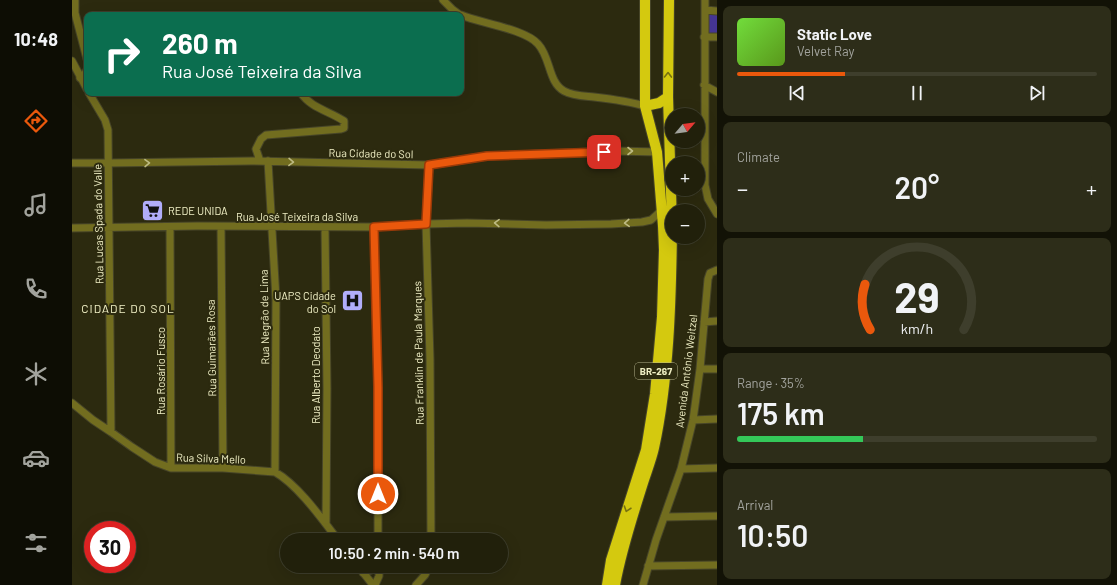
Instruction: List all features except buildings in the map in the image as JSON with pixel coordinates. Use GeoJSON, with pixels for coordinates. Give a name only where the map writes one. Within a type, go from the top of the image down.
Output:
{"type":"FeatureCollection","features":[{"type":"Feature","properties":{"kind":"highway","name":"BR-267"},"geometry":{"type":"LineString","coordinates":[[607,585],[611,560],[646,450],[652,412],[663,293],[664,250],[657,152],[645,106],[645,0]]}},
{"type":"Feature","properties":{"kind":"highway"},"geometry":{"type":"LineString","coordinates":[[668,108],[669,0]]}},
{"type":"Feature","properties":{"kind":"highway"},"geometry":{"type":"LineString","coordinates":[[645,106],[659,103],[668,97]]}},
{"type":"Feature","properties":{"kind":"highway"},"geometry":{"type":"LineString","coordinates":[[657,152],[665,128]]}},
{"type":"Feature","properties":{"kind":"highway"},"geometry":{"type":"LineString","coordinates":[[669,148],[671,204]]}},
{"type":"Feature","properties":{"kind":"highway","name":"BR-267"},"geometry":{"type":"LineString","coordinates":[[614,585],[627,535],[653,449],[657,428],[664,378],[670,315],[672,244]]}},
{"type":"Feature","properties":{"kind":"street"},"geometry":{"type":"LineString","coordinates":[[75,0],[75,13],[84,48]]}},
{"type":"Feature","properties":{"kind":"street"},"geometry":{"type":"LineString","coordinates":[[443,0],[456,12]]}},
{"type":"Feature","properties":{"kind":"street"},"geometry":{"type":"LineString","coordinates":[[705,0],[705,185],[708,199],[717,214]]}},
{"type":"Feature","properties":{"kind":"street"},"geometry":{"type":"LineString","coordinates":[[705,10],[717,11]]}},
{"type":"Feature","properties":{"kind":"street"},"geometry":{"type":"LineString","coordinates":[[464,16],[528,36],[537,42],[546,56],[554,81],[563,90],[579,95],[622,100],[645,106]]}},
{"type":"Feature","properties":{"kind":"street"},"geometry":{"type":"LineString","coordinates":[[704,37],[717,37]]}},
{"type":"Feature","properties":{"kind":"street"},"geometry":{"type":"LineString","coordinates":[[72,61],[77,77],[84,85]]}},
{"type":"Feature","properties":{"kind":"street"},"geometry":{"type":"LineString","coordinates":[[704,85],[717,92]]}},
{"type":"Feature","properties":{"kind":"street","name":"Rua Lucas Spada do Valle"},"geometry":{"type":"LineString","coordinates":[[91,96],[105,120],[108,130],[112,432]]}},
{"type":"Feature","properties":{"kind":"street"},"geometry":{"type":"LineString","coordinates":[[260,161],[256,149],[261,139],[266,135],[341,130],[344,128],[344,121],[316,107],[303,96]]}},
{"type":"Feature","properties":{"kind":"street","name":"Rua Cidade do Sol"},"geometry":{"type":"LineString","coordinates":[[108,163],[268,161],[429,165],[487,156],[616,151],[657,152]]}},
{"type":"Feature","properties":{"kind":"street","name":"Rua Negrão de Lima"},"geometry":{"type":"LineString","coordinates":[[268,161],[276,299],[275,472]]}},
{"type":"Feature","properties":{"kind":"street"},"geometry":{"type":"LineString","coordinates":[[72,162],[108,163]]}},
{"type":"Feature","properties":{"kind":"street","name":"Rua Franklin de Paula Marques"},"geometry":{"type":"LineString","coordinates":[[429,165],[426,224],[430,359],[431,533]]}},
{"type":"Feature","properties":{"kind":"street","name":"Rua José Teixeira da Silva"},"geometry":{"type":"LineString","coordinates":[[72,228],[374,227],[426,224],[579,225],[642,222],[651,220],[662,210]]}},
{"type":"Feature","properties":{"kind":"street","name":"Rua Rosário Fusco"},"geometry":{"type":"LineString","coordinates":[[170,227],[171,468]]}},
{"type":"Feature","properties":{"kind":"street","name":"Rua Guimarães Rosa"},"geometry":{"type":"LineString","coordinates":[[221,227],[223,468]]}},
{"type":"Feature","properties":{"kind":"street","name":"Rua Alberto Deodato"},"geometry":{"type":"LineString","coordinates":[[325,227],[327,388],[326,523]]}},
{"type":"Feature","properties":{"kind":"street"},"geometry":{"type":"LineString","coordinates":[[374,227],[378,387],[378,533]]}},
{"type":"Feature","properties":{"kind":"street","name":"Avenida Antônio Weitzel"},"geometry":{"type":"LineString","coordinates":[[643,585],[664,517],[681,469],[693,420],[700,369],[708,279],[710,273],[717,270]]}},
{"type":"Feature","properties":{"kind":"street"},"geometry":{"type":"LineString","coordinates":[[704,322],[717,321]]}},
{"type":"Feature","properties":{"kind":"street"},"geometry":{"type":"LineString","coordinates":[[700,369],[717,369]]}},
{"type":"Feature","properties":{"kind":"street","name":"Rua Silva Mello"},"geometry":{"type":"LineString","coordinates":[[72,403],[93,420],[155,462],[171,468],[223,468],[275,472]]}},
{"type":"Feature","properties":{"kind":"street"},"geometry":{"type":"LineString","coordinates":[[693,420],[717,420]]}},
{"type":"Feature","properties":{"kind":"street"},"geometry":{"type":"LineString","coordinates":[[681,469],[717,468]]}},
{"type":"Feature","properties":{"kind":"street"},"geometry":{"type":"LineString","coordinates":[[275,472],[282,476],[295,488],[333,533]]}},
{"type":"Feature","properties":{"kind":"street"},"geometry":{"type":"LineString","coordinates":[[664,517],[717,516]]}},
{"type":"Feature","properties":{"kind":"street"},"geometry":{"type":"LineString","coordinates":[[648,566],[717,565]]}},
{"type":"Feature","properties":{"kind":"street"},"geometry":{"type":"LineString","coordinates":[[364,573],[374,585],[380,576],[380,573]]}},
{"type":"Feature","properties":{"kind":"street"},"geometry":{"type":"LineString","coordinates":[[416,585],[426,573]]}},
{"type":"Feature","properties":{"kind":"shaded area"},"geometry":{"type":"Polygon","coordinates":[[[704,11],[717,12],[717,35],[704,34],[704,11]]]}},
{"type":"Feature","properties":{"kind":"place","name":"REDE UNIDA"},"geometry":{"type":"Point","coordinates":[152,210]}},
{"type":"Feature","properties":{"kind":"place","name":"UAPS Cidade do Sol"},"geometry":{"type":"Point","coordinates":[352,301]}},
{"type":"Feature","properties":{"kind":"district","name":"CIDADE DO SOL"},"geometry":{"type":"Point","coordinates":[128,308]}},
{"type":"Feature","properties":{"kind":"route"},"geometry":{"type":"LineString","coordinates":[[378,494],[378,387],[374,227],[426,224],[429,165],[487,156],[604,152]]}}]}
